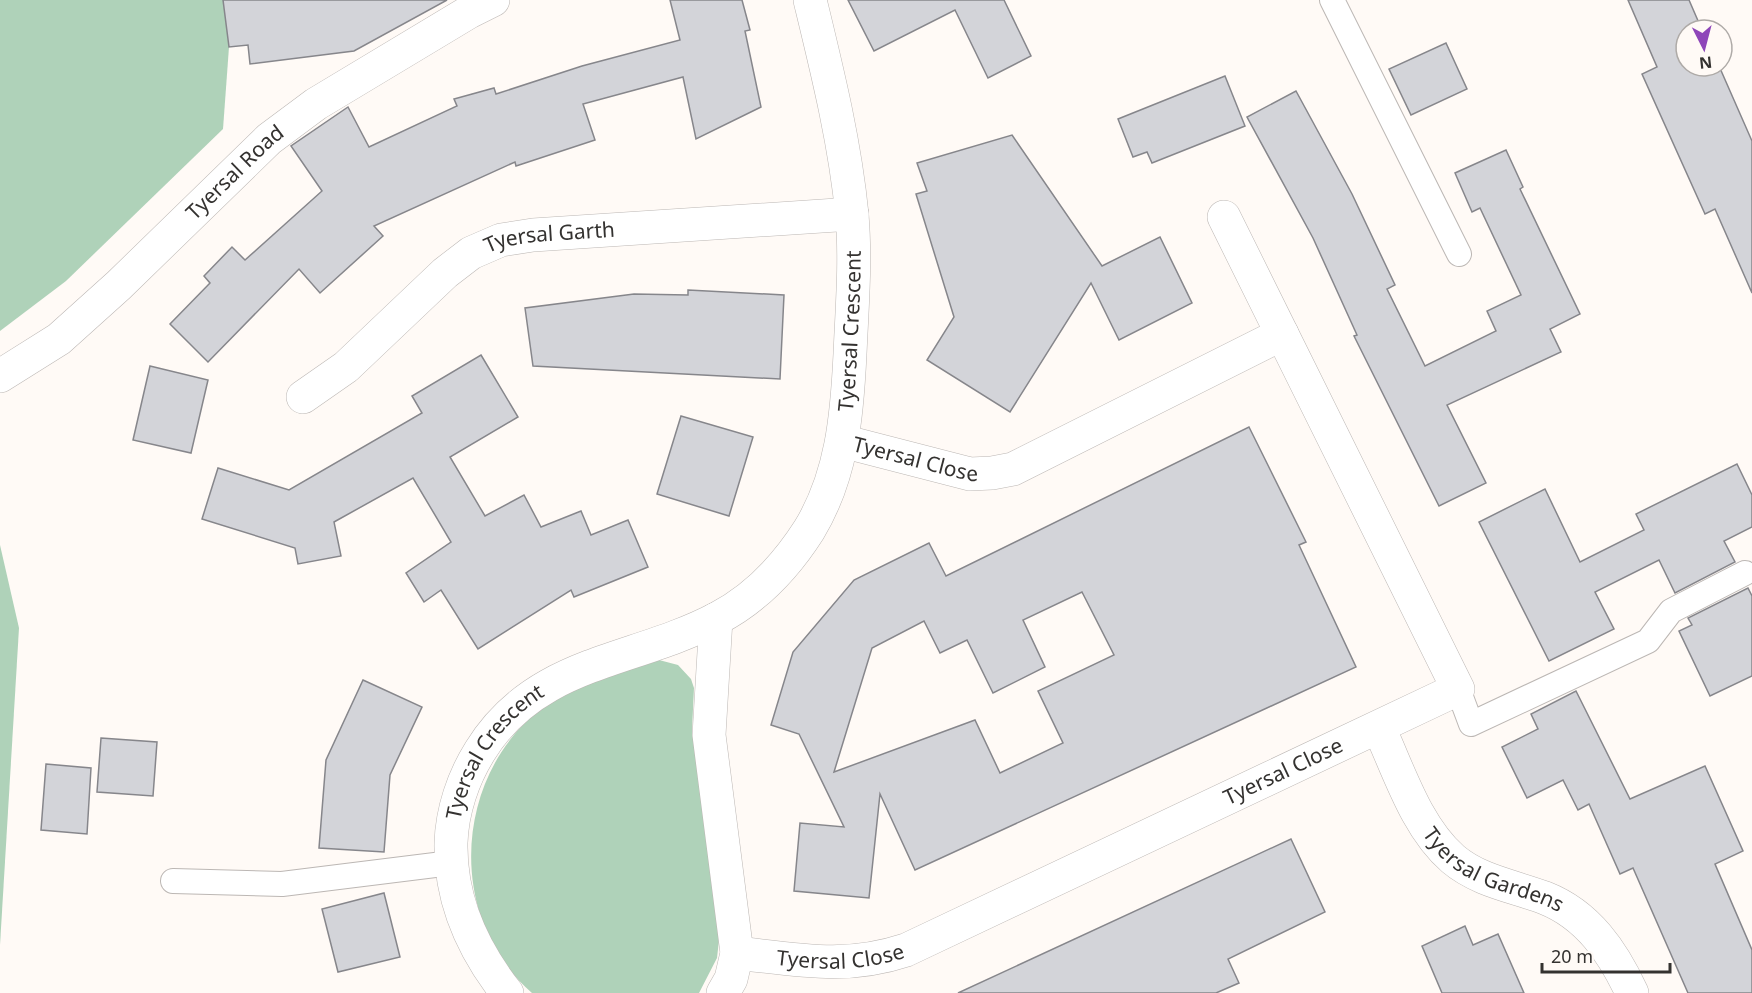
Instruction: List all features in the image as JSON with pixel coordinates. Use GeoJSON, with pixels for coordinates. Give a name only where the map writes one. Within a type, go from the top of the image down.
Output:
{"type":"FeatureCollection","features":[{"type":"Feature","properties":{"kind":"street","name":"Tyersal Road"},"geometry":{"type":"LineString","coordinates":[[0,376],[59,339],[119,285],[269,139],[316,104],[469,12],[493,0]]}},
{"type":"Feature","properties":{"kind":"street","name":"Tyersal Crescent"},"geometry":{"type":"LineString","coordinates":[[507,993],[477,948],[465,921],[451,863],[452,829],[459,796],[472,764],[490,735],[513,710],[540,689],[570,673],[716,619],[758,591],[783,565],[808,531],[834,477],[847,403],[854,259],[852,214],[831,84],[810,0]]}},
{"type":"Feature","properties":{"kind":"street","name":"Tyersal Garth"},"geometry":{"type":"LineString","coordinates":[[303,397],[346,367],[445,273],[471,253],[501,240],[533,235],[852,214]]}},
{"type":"Feature","properties":{"kind":"street"},"geometry":{"type":"LineString","coordinates":[[1224,217],[1458,689]]}},
{"type":"Feature","properties":{"kind":"street","name":"Tyersal Close"},"geometry":{"type":"LineString","coordinates":[[842,441],[970,474],[992,474],[1013,469],[1282,334]]}},
{"type":"Feature","properties":{"kind":"street"},"geometry":{"type":"LineString","coordinates":[[716,619],[710,735],[737,953],[731,979],[723,993]]}},
{"type":"Feature","properties":{"kind":"street","name":"Tyersal Close"},"geometry":{"type":"LineString","coordinates":[[737,953],[851,963],[879,959],[906,950],[1458,689]]}},
{"type":"Feature","properties":{"kind":"street","name":"Tyersal Gardens"},"geometry":{"type":"LineString","coordinates":[[1379,728],[1429,831],[1453,859],[1483,878],[1546,899],[1573,913],[1595,933],[1614,956],[1632,993]]}},
{"type":"Feature","properties":{"kind":"lane"},"geometry":{"type":"LineString","coordinates":[[1332,0],[1459,254]]}},
{"type":"Feature","properties":{"kind":"lane"},"geometry":{"type":"LineString","coordinates":[[1458,689],[1471,724],[1648,641],[1671,611],[1745,573]]}},
{"type":"Feature","properties":{"kind":"lane"},"geometry":{"type":"LineString","coordinates":[[173,881],[282,884],[451,863]]}},
{"type":"Feature","properties":{"kind":"green space"},"geometry":{"type":"Polygon","coordinates":[[[0,0],[223,0],[229,47],[223,129],[66,281],[0,331],[0,0]]]}},
{"type":"Feature","properties":{"kind":"green space"},"geometry":{"type":"Polygon","coordinates":[[[0,545],[19,628],[0,945],[0,545]]]}},
{"type":"Feature","properties":{"kind":"green space"},"geometry":{"type":"Polygon","coordinates":[[[659,660],[678,665],[691,679],[694,688],[692,730],[719,940],[717,958],[699,993],[532,993],[504,962],[484,925],[473,886],[472,845],[478,804],[493,766],[517,731],[549,703],[588,683],[659,660]]]}},
{"type":"Feature","properties":{"kind":"building"},"geometry":{"type":"Polygon","coordinates":[[[223,0],[447,0],[354,51],[250,64],[248,45],[229,47],[223,0]]]}},
{"type":"Feature","properties":{"kind":"building"},"geometry":{"type":"Polygon","coordinates":[[[670,0],[742,0],[750,30],[745,31],[761,107],[696,139],[683,77],[583,104],[595,140],[516,166],[515,162],[374,226],[383,236],[320,293],[299,269],[208,362],[170,324],[210,283],[204,276],[232,247],[245,260],[322,191],[291,146],[348,107],[369,147],[457,106],[454,99],[494,88],[496,94],[582,66],[680,40],[670,0]]]}},
{"type":"Feature","properties":{"kind":"building"},"geometry":{"type":"Polygon","coordinates":[[[848,0],[1004,0],[1031,56],[988,78],[955,10],[874,51],[848,0]]]}},
{"type":"Feature","properties":{"kind":"building"},"geometry":{"type":"Polygon","coordinates":[[[1628,0],[1689,0],[1697,18],[1674,18],[1674,78],[1724,78],[1752,141],[1752,293],[1715,209],[1705,214],[1642,74],[1657,67],[1628,0]]]}},
{"type":"Feature","properties":{"kind":"building"},"geometry":{"type":"Polygon","coordinates":[[[1446,43],[1467,89],[1411,115],[1389,69],[1446,43]]]}},
{"type":"Feature","properties":{"kind":"building"},"geometry":{"type":"Polygon","coordinates":[[[1225,76],[1245,126],[1152,163],[1147,152],[1133,157],[1118,119],[1225,76]]]}},
{"type":"Feature","properties":{"kind":"building"},"geometry":{"type":"Polygon","coordinates":[[[1296,91],[1352,194],[1395,285],[1387,289],[1425,366],[1496,331],[1487,311],[1521,295],[1480,208],[1472,212],[1455,173],[1506,150],[1523,187],[1520,189],[1580,314],[1550,329],[1561,352],[1447,405],[1486,483],[1439,506],[1354,336],[1357,335],[1313,238],[1247,117],[1296,91]]]}},
{"type":"Feature","properties":{"kind":"building"},"geometry":{"type":"Polygon","coordinates":[[[1012,135],[1102,266],[1160,237],[1192,303],[1119,340],[1091,283],[1010,412],[927,360],[954,317],[916,194],[927,191],[917,163],[1012,135]]]}},
{"type":"Feature","properties":{"kind":"building"},"geometry":{"type":"Polygon","coordinates":[[[688,290],[784,295],[780,379],[533,366],[525,308],[634,294],[688,295],[688,290]]]}},
{"type":"Feature","properties":{"kind":"building"},"geometry":{"type":"Polygon","coordinates":[[[481,355],[518,417],[450,457],[485,516],[524,495],[541,527],[581,511],[591,535],[628,520],[648,567],[574,597],[571,590],[478,649],[441,590],[424,602],[406,573],[451,542],[413,478],[334,522],[341,556],[298,564],[295,548],[202,519],[218,468],[289,490],[422,413],[412,396],[481,355]]]}},
{"type":"Feature","properties":{"kind":"building"},"geometry":{"type":"Polygon","coordinates":[[[150,366],[208,380],[191,453],[133,440],[150,366]]]}},
{"type":"Feature","properties":{"kind":"building"},"geometry":{"type":"Polygon","coordinates":[[[681,416],[753,437],[729,516],[657,494],[681,416]]]}},
{"type":"Feature","properties":{"kind":"building"},"geometry":{"type":"Polygon","coordinates":[[[1249,427],[1306,542],[1299,545],[1356,667],[915,870],[880,794],[869,898],[794,891],[800,823],[844,827],[799,734],[771,725],[793,652],[854,580],[929,543],[946,576],[1249,427]],[[1082,592],[1023,620],[1045,667],[993,693],[967,640],[940,653],[924,621],[872,648],[834,772],[975,720],[1000,773],[1063,743],[1038,691],[1114,655],[1082,592]]]}},
{"type":"Feature","properties":{"kind":"building"},"geometry":{"type":"Polygon","coordinates":[[[1737,464],[1752,495],[1752,527],[1724,541],[1735,562],[1675,593],[1659,560],[1595,592],[1614,629],[1549,661],[1479,522],[1545,489],[1580,562],[1644,530],[1636,514],[1737,464]]]}},
{"type":"Feature","properties":{"kind":"building"},"geometry":{"type":"Polygon","coordinates":[[[1748,588],[1752,596],[1752,676],[1710,696],[1679,631],[1692,625],[1688,618],[1748,588]]]}},
{"type":"Feature","properties":{"kind":"building"},"geometry":{"type":"Polygon","coordinates":[[[363,680],[422,707],[390,775],[384,852],[319,848],[326,760],[363,680]]]}},
{"type":"Feature","properties":{"kind":"building"},"geometry":{"type":"Polygon","coordinates":[[[1576,691],[1630,799],[1705,766],[1743,851],[1715,864],[1752,950],[1752,993],[1688,993],[1633,868],[1620,874],[1589,804],[1578,810],[1563,780],[1527,798],[1502,747],[1538,729],[1531,714],[1576,691]]]}},
{"type":"Feature","properties":{"kind":"building"},"geometry":{"type":"Polygon","coordinates":[[[101,738],[157,742],[153,796],[97,792],[101,738]]]}},
{"type":"Feature","properties":{"kind":"building"},"geometry":{"type":"Polygon","coordinates":[[[46,764],[91,768],[87,834],[41,830],[46,764]]]}},
{"type":"Feature","properties":{"kind":"building"},"geometry":{"type":"Polygon","coordinates":[[[1291,839],[1325,912],[1228,959],[1239,983],[1216,993],[958,993],[1291,839]]]}},
{"type":"Feature","properties":{"kind":"building"},"geometry":{"type":"Polygon","coordinates":[[[384,893],[400,957],[338,972],[322,909],[384,893]]]}},
{"type":"Feature","properties":{"kind":"building"},"geometry":{"type":"Polygon","coordinates":[[[1465,926],[1473,945],[1498,934],[1524,993],[1442,993],[1422,946],[1465,926]]]}}]}
